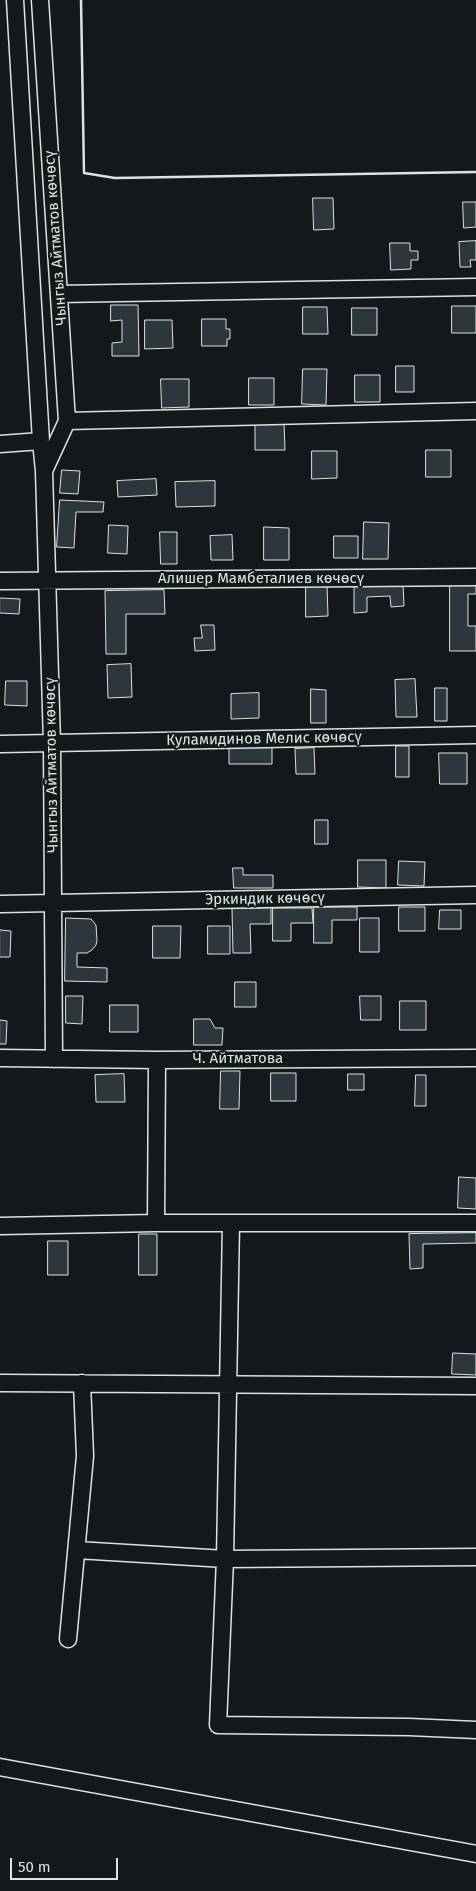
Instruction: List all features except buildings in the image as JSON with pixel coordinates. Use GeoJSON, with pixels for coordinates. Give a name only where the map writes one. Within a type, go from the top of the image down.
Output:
{"type":"FeatureCollection","features":[{"type":"Feature","properties":{"kind":"street","name":"Чынгыз Айтматов көчөсү"},"geometry":{"type":"LineString","coordinates":[[15,0],[44,471],[52,744],[54,1059]]}},
{"type":"Feature","properties":{"kind":"street","name":"Чынгыз Айтматов көчөсү"},"geometry":{"type":"LineString","coordinates":[[40,0],[67,421],[44,471]]}},
{"type":"Feature","properties":{"kind":"street"},"geometry":{"type":"LineString","coordinates":[[59,294],[476,287]]}},
{"type":"Feature","properties":{"kind":"street"},"geometry":{"type":"LineString","coordinates":[[67,421],[476,411]]}},
{"type":"Feature","properties":{"kind":"street"},"geometry":{"type":"LineString","coordinates":[[0,444],[41,441]]}},
{"type":"Feature","properties":{"kind":"street","name":"Алишер Мамбеталиев көчөсү"},"geometry":{"type":"LineString","coordinates":[[0,581],[476,577]]}},
{"type":"Feature","properties":{"kind":"street","name":"Куламидинов Мелис көчөсү"},"geometry":{"type":"LineString","coordinates":[[0,744],[476,736]]}},
{"type":"Feature","properties":{"kind":"street","name":"Эркиндик көчөсү"},"geometry":{"type":"LineString","coordinates":[[0,904],[476,895]]}},
{"type":"Feature","properties":{"kind":"street","name":"Ч. Айтматова"},"geometry":{"type":"LineString","coordinates":[[0,1058],[156,1060],[476,1058]]}},
{"type":"Feature","properties":{"kind":"street"},"geometry":{"type":"LineString","coordinates":[[156,1060],[156,1223]]}},
{"type":"Feature","properties":{"kind":"street"},"geometry":{"type":"LineString","coordinates":[[0,1226],[156,1223],[476,1223]]}},
{"type":"Feature","properties":{"kind":"street"},"geometry":{"type":"LineString","coordinates":[[231,1223],[225,1559],[218,1725],[409,1727],[476,1730]]}},
{"type":"Feature","properties":{"kind":"street"},"geometry":{"type":"LineString","coordinates":[[0,1383],[476,1386]]}},
{"type":"Feature","properties":{"kind":"street"},"geometry":{"type":"LineString","coordinates":[[68,1639],[85,1456],[82,1383]]}},
{"type":"Feature","properties":{"kind":"street"},"geometry":{"type":"LineString","coordinates":[[77,1550],[225,1559],[476,1557]]}},
{"type":"Feature","properties":{"kind":"street"},"geometry":{"type":"LineString","coordinates":[[0,1767],[476,1854]]}},
{"type":"Feature","properties":{"kind":"wall"},"geometry":{"type":"LineString","coordinates":[[81,0],[84,173],[115,178],[476,172]]}}]}
